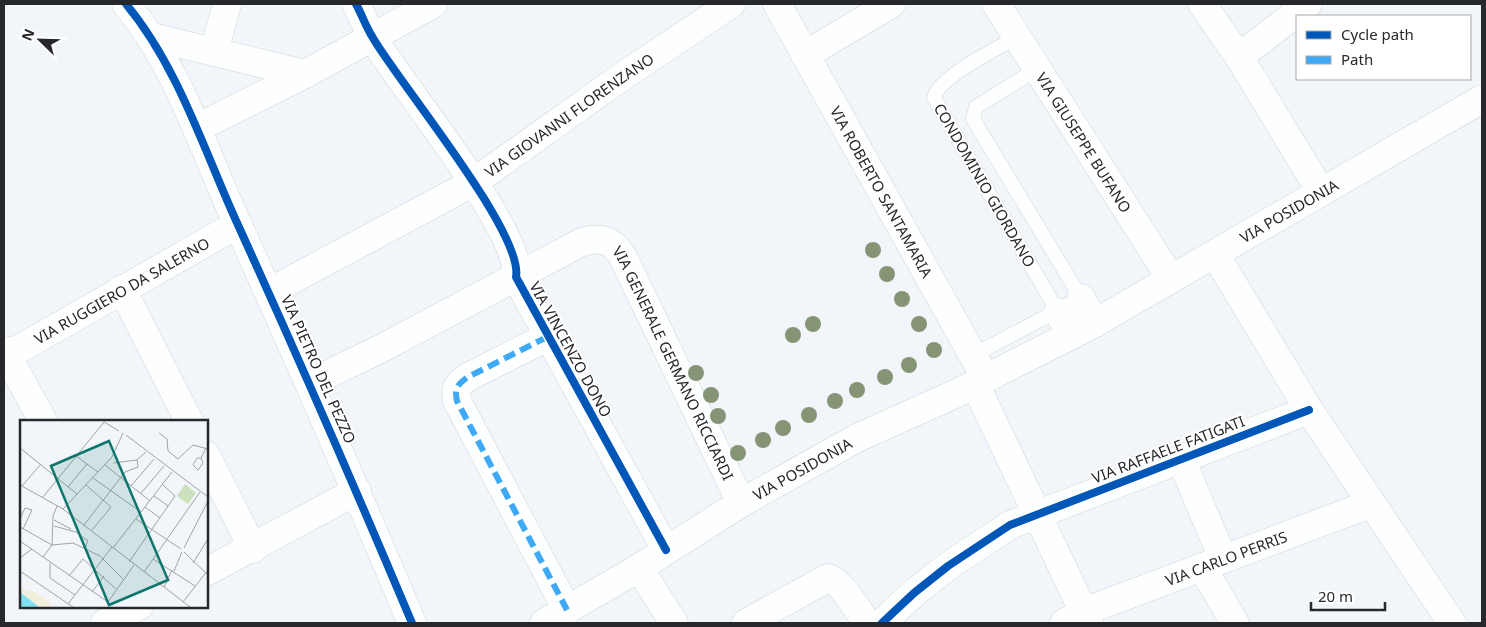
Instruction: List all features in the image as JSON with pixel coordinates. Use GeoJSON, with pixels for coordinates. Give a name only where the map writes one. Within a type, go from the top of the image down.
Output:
{"type":"FeatureCollection","features":[{"type":"Feature","properties":{"kind":"street"},"geometry":{"type":"LineString","coordinates":[[126,4],[152,37],[305,74]]}},
{"type":"Feature","properties":{"kind":"street"},"geometry":{"type":"LineString","coordinates":[[214,52],[227,4]]}},
{"type":"Feature","properties":{"kind":"street","name":"VIA VINCENZO DONO"},"geometry":{"type":"LineString","coordinates":[[356,4],[373,38],[474,182],[514,254],[516,277],[547,337],[666,550]]}},
{"type":"Feature","properties":{"kind":"street"},"geometry":{"type":"LineString","coordinates":[[197,128],[305,74],[433,4]]}},
{"type":"Feature","properties":{"kind":"street","name":"VIA GIOVANNI FLORENZANO"},"geometry":{"type":"LineString","coordinates":[[269,292],[474,182],[623,76],[731,4]]}},
{"type":"Feature","properties":{"kind":"street","name":"VIA ROBERTO SANTAMARIA"},"geometry":{"type":"LineString","coordinates":[[777,4],[972,356],[980,382],[1037,513],[1079,620]]}},
{"type":"Feature","properties":{"kind":"street"},"geometry":{"type":"LineString","coordinates":[[806,55],[891,4]]}},
{"type":"Feature","properties":{"kind":"street","name":"VIA GIUSEPPE BUFANO"},"geometry":{"type":"LineString","coordinates":[[996,4],[1039,68],[1171,279]]}},
{"type":"Feature","properties":{"kind":"street"},"geometry":{"type":"LineString","coordinates":[[1202,4],[1240,57],[1321,192]]}},
{"type":"Feature","properties":{"kind":"street"},"geometry":{"type":"LineString","coordinates":[[1240,57],[1308,4]]}},
{"type":"Feature","properties":{"kind":"street","name":"VIA PIETRO DEL PEZZO"},"geometry":{"type":"LineString","coordinates":[[152,37],[197,128],[357,491],[412,623]]}},
{"type":"Feature","properties":{"kind":"street","name":"VIA POSIDONIA"},"geometry":{"type":"LineString","coordinates":[[544,623],[639,568],[741,503],[857,438],[980,382],[1096,323],[1482,99]]}},
{"type":"Feature","properties":{"kind":"street","name":"VIA RUGGIERO DA SALERNO"},"geometry":{"type":"LineString","coordinates":[[5,353],[238,224]]}},
{"type":"Feature","properties":{"kind":"street","name":"VIA GENERALE GERMANO RICCIARDI"},"geometry":{"type":"LineString","coordinates":[[516,277],[575,245],[594,238],[604,239],[613,244],[623,257],[741,503]]}},
{"type":"Feature","properties":{"kind":"street"},"geometry":{"type":"LineString","coordinates":[[1215,254],[1309,410],[1370,504],[1452,623]]}},
{"type":"Feature","properties":{"kind":"street"},"geometry":{"type":"LineString","coordinates":[[310,383],[382,348],[516,277]]}},
{"type":"Feature","properties":{"kind":"street"},"geometry":{"type":"LineString","coordinates":[[122,289],[188,420]]}},
{"type":"Feature","properties":{"kind":"street"},"geometry":{"type":"LineString","coordinates":[[1070,305],[1096,323]]}},
{"type":"Feature","properties":{"kind":"street"},"geometry":{"type":"LineString","coordinates":[[1070,305],[1072,335]]}},
{"type":"Feature","properties":{"kind":"street"},"geometry":{"type":"LineString","coordinates":[[547,337],[468,377],[456,386],[455,392],[462,409],[567,610]]}},
{"type":"Feature","properties":{"kind":"street"},"geometry":{"type":"LineString","coordinates":[[5,353],[42,420]]}},
{"type":"Feature","properties":{"kind":"street","name":"VIA RAFFAELE FATIGATI"},"geometry":{"type":"LineString","coordinates":[[882,623],[914,593],[977,545],[1010,525],[1037,513],[1309,410]]}},
{"type":"Feature","properties":{"kind":"street"},"geometry":{"type":"LineString","coordinates":[[208,459],[253,549]]}},
{"type":"Feature","properties":{"kind":"street"},"geometry":{"type":"LineString","coordinates":[[1181,459],[1213,563],[1235,623]]}},
{"type":"Feature","properties":{"kind":"street"},"geometry":{"type":"LineString","coordinates":[[208,571],[253,549],[357,491]]}},
{"type":"Feature","properties":{"kind":"street","name":"VIA CARLO PERRIS"},"geometry":{"type":"LineString","coordinates":[[1079,620],[1213,563],[1370,504]]}},
{"type":"Feature","properties":{"kind":"street"},"geometry":{"type":"LineString","coordinates":[[639,568],[674,623]]}},
{"type":"Feature","properties":{"kind":"street"},"geometry":{"type":"LineString","coordinates":[[746,623],[828,578],[834,580],[840,586],[867,623]]}},
{"type":"Feature","properties":{"kind":"street"},"geometry":{"type":"LineString","coordinates":[[105,623],[137,607]]}},
{"type":"Feature","properties":{"kind":"street"},"geometry":{"type":"LineString","coordinates":[[145,607],[153,623]]}},
{"type":"Feature","properties":{"kind":"lane","name":"CONDOMINIO GIORDANO"},"geometry":{"type":"LineString","coordinates":[[1017,37],[947,79],[940,85],[934,98],[1070,305]]}},
{"type":"Feature","properties":{"kind":"lane"},"geometry":{"type":"LineString","coordinates":[[972,356],[1070,305],[973,119],[976,107],[1039,68]]}},
{"type":"Feature","properties":{"kind":"marked path"},"geometry":{"type":"LineString","coordinates":[[547,337],[468,377],[458,387],[456,397],[567,610]]}},
{"type":"Feature","properties":{"kind":"cycle path"},"geometry":{"type":"LineString","coordinates":[[126,4],[145,29],[161,55],[189,111],[412,623]]}},
{"type":"Feature","properties":{"kind":"cycle path"},"geometry":{"type":"LineString","coordinates":[[356,4],[373,38],[457,158],[501,227],[513,256],[516,277],[666,550]]}},
{"type":"Feature","properties":{"kind":"cycle path"},"geometry":{"type":"LineString","coordinates":[[882,623],[914,593],[948,566],[1010,525],[1309,410]]}}]}
